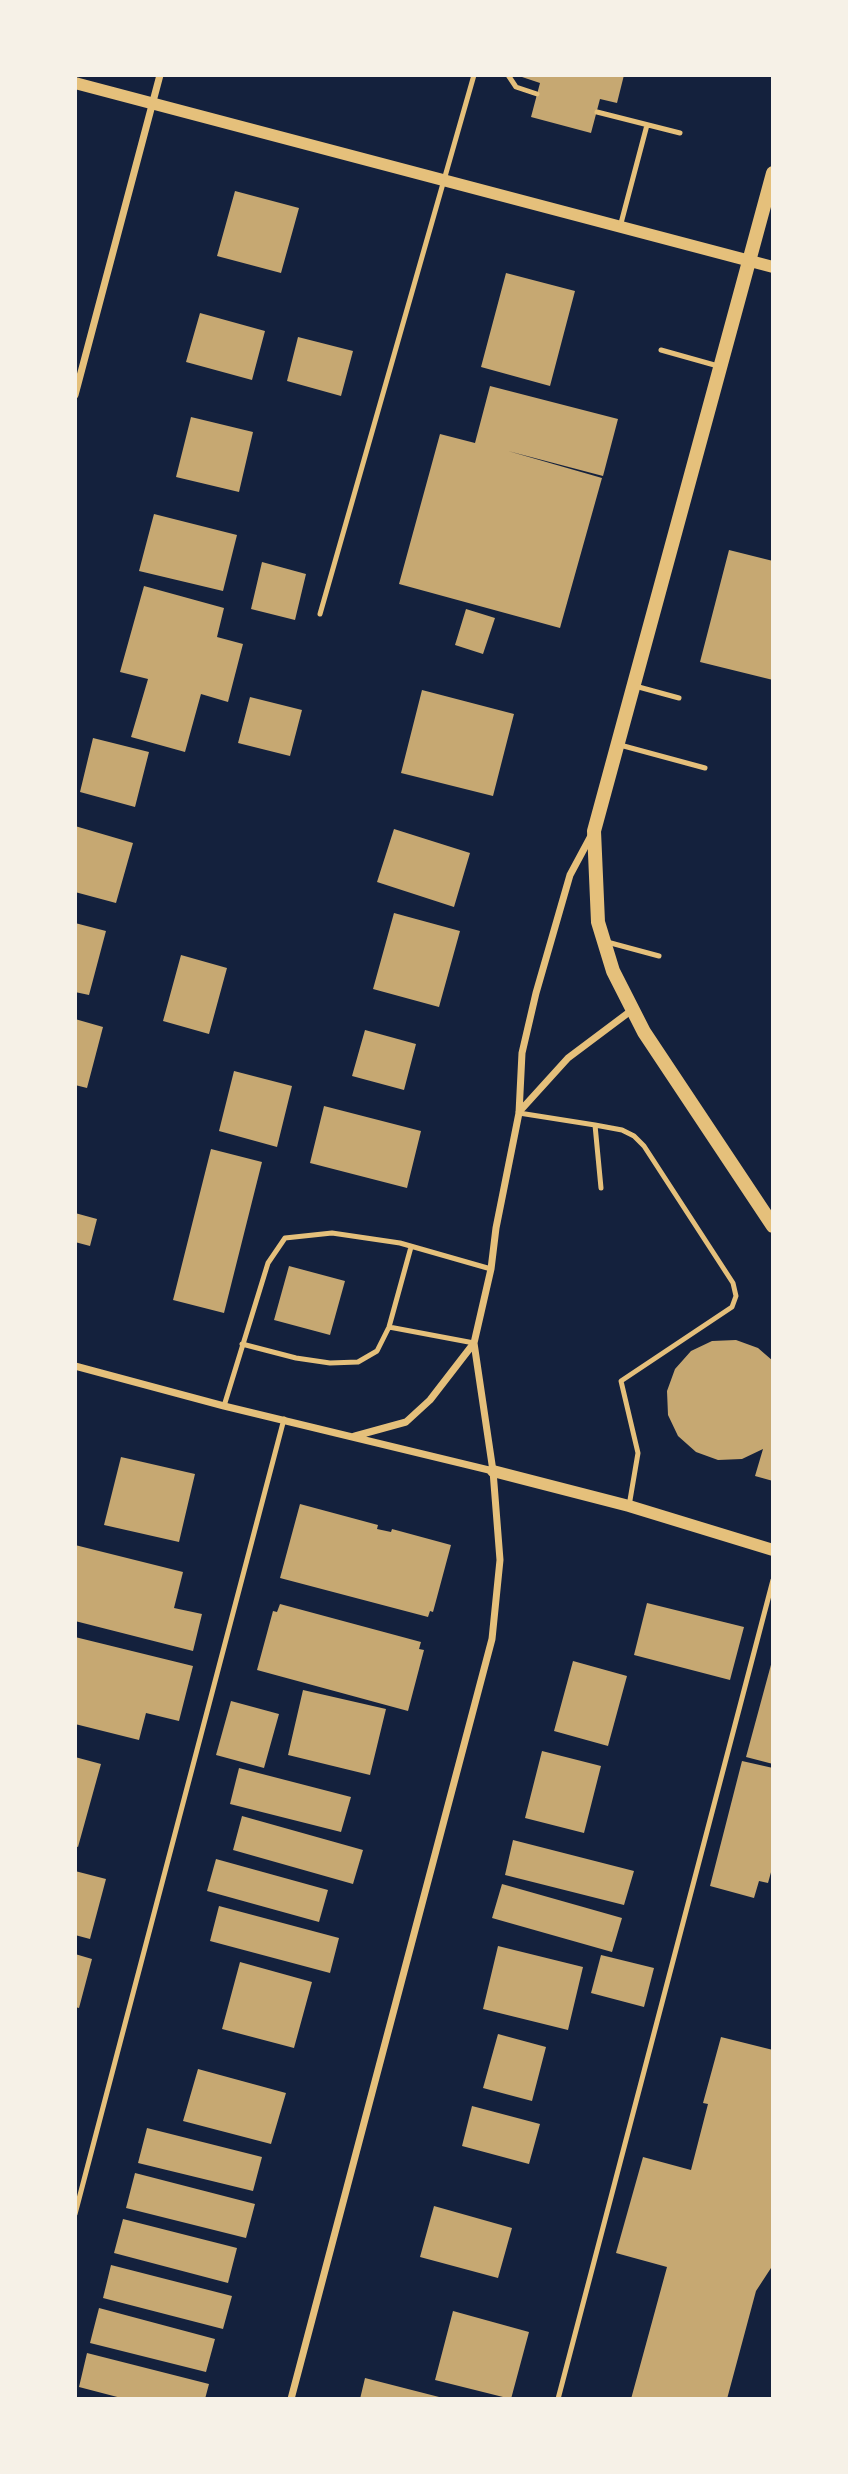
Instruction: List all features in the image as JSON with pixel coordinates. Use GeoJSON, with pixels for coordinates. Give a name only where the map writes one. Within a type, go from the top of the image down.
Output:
{"type":"FeatureCollection","features":[{"type":"Feature","properties":{"kind":"main road"},"geometry":{"type":"LineString","coordinates":[[773,173],[594,831],[598,922],[613,971],[644,1031],[773,1226]]}},
{"type":"Feature","properties":{"kind":"street"},"geometry":{"type":"LineString","coordinates":[[75,395],[160,75]]}},
{"type":"Feature","properties":{"kind":"street"},"geometry":{"type":"LineString","coordinates":[[75,83],[773,267]]}},
{"type":"Feature","properties":{"kind":"street"},"geometry":{"type":"LineString","coordinates":[[291,2399],[492,1639],[500,1560],[493,1471],[474,1343],[491,1269],[496,1228],[519,1112],[522,1053],[536,993],[570,875],[594,831]]}},
{"type":"Feature","properties":{"kind":"street"},"geometry":{"type":"LineString","coordinates":[[519,1112],[568,1058],[633,1010]]}},
{"type":"Feature","properties":{"kind":"street"},"geometry":{"type":"LineString","coordinates":[[354,1436],[406,1422],[430,1400],[474,1343]]}},
{"type":"Feature","properties":{"kind":"street"},"geometry":{"type":"LineString","coordinates":[[75,1366],[224,1406],[629,1506],[773,1550]]}},
{"type":"Feature","properties":{"kind":"lane"},"geometry":{"type":"LineString","coordinates":[[320,614],[474,75]]}},
{"type":"Feature","properties":{"kind":"lane"},"geometry":{"type":"LineString","coordinates":[[508,75],[516,88],[537,94]]}},
{"type":"Feature","properties":{"kind":"lane"},"geometry":{"type":"LineString","coordinates":[[597,112],[680,134]]}},
{"type":"Feature","properties":{"kind":"lane"},"geometry":{"type":"LineString","coordinates":[[620,227],[648,125]]}},
{"type":"Feature","properties":{"kind":"lane"},"geometry":{"type":"LineString","coordinates":[[661,350],[720,367]]}},
{"type":"Feature","properties":{"kind":"lane"},"geometry":{"type":"LineString","coordinates":[[633,686],[679,698]]}},
{"type":"Feature","properties":{"kind":"lane"},"geometry":{"type":"LineString","coordinates":[[617,744],[705,768]]}},
{"type":"Feature","properties":{"kind":"lane"},"geometry":{"type":"LineString","coordinates":[[604,941],[659,956]]}},
{"type":"Feature","properties":{"kind":"lane"},"geometry":{"type":"LineString","coordinates":[[519,1112],[622,1130],[634,1136],[644,1146],[733,1283],[736,1296],[732,1307],[621,1381],[638,1453],[629,1506]]}},
{"type":"Feature","properties":{"kind":"lane"},"geometry":{"type":"LineString","coordinates":[[595,1125],[601,1188]]}},
{"type":"Feature","properties":{"kind":"lane"},"geometry":{"type":"LineString","coordinates":[[224,1406],[268,1263],[285,1238],[332,1233],[411,1247],[491,1269]]}},
{"type":"Feature","properties":{"kind":"lane"},"geometry":{"type":"LineString","coordinates":[[242,1344],[318,1362],[358,1362],[377,1351],[389,1326],[411,1247]]}},
{"type":"Feature","properties":{"kind":"lane"},"geometry":{"type":"LineString","coordinates":[[389,1326],[474,1343]]}},
{"type":"Feature","properties":{"kind":"lane"},"geometry":{"type":"LineString","coordinates":[[75,2214],[284,1419]]}},
{"type":"Feature","properties":{"kind":"lane"},"geometry":{"type":"LineString","coordinates":[[558,2399],[773,1580]]}},
{"type":"Feature","properties":{"kind":"building"},"geometry":{"type":"Polygon","coordinates":[[[516,75],[624,75],[617,103],[600,99],[591,133],[531,117],[540,83],[516,75]]]}},
{"type":"Feature","properties":{"kind":"building"},"geometry":{"type":"Polygon","coordinates":[[[235,191],[299,208],[281,273],[217,256],[235,191]]]}},
{"type":"Feature","properties":{"kind":"building"},"geometry":{"type":"Polygon","coordinates":[[[506,273],[575,291],[550,386],[481,367],[506,273]]]}},
{"type":"Feature","properties":{"kind":"building"},"geometry":{"type":"Polygon","coordinates":[[[200,313],[265,331],[252,380],[186,362],[200,313]]]}},
{"type":"Feature","properties":{"kind":"building"},"geometry":{"type":"Polygon","coordinates":[[[298,337],[353,351],[341,396],[287,381],[298,337]]]}},
{"type":"Feature","properties":{"kind":"building"},"geometry":{"type":"Polygon","coordinates":[[[490,386],[618,419],[603,476],[508,451],[602,478],[560,628],[399,584],[440,434],[475,443],[490,386]]]}},
{"type":"Feature","properties":{"kind":"building"},"geometry":{"type":"Polygon","coordinates":[[[191,417],[253,432],[239,492],[176,477],[191,417]]]}},
{"type":"Feature","properties":{"kind":"building"},"geometry":{"type":"Polygon","coordinates":[[[154,514],[237,535],[223,591],[139,571],[154,514]]]}},
{"type":"Feature","properties":{"kind":"building"},"geometry":{"type":"Polygon","coordinates":[[[729,550],[773,561],[773,680],[700,662],[729,550]]]}},
{"type":"Feature","properties":{"kind":"building"},"geometry":{"type":"Polygon","coordinates":[[[262,562],[306,574],[295,620],[251,609],[262,562]]]}},
{"type":"Feature","properties":{"kind":"building"},"geometry":{"type":"Polygon","coordinates":[[[144,586],[224,608],[217,637],[243,644],[228,702],[201,694],[185,752],[131,737],[148,679],[120,672],[144,586]]]}},
{"type":"Feature","properties":{"kind":"building"},"geometry":{"type":"Polygon","coordinates":[[[466,609],[495,618],[483,654],[455,645],[466,609]]]}},
{"type":"Feature","properties":{"kind":"building"},"geometry":{"type":"Polygon","coordinates":[[[422,690],[514,714],[493,796],[401,773],[422,690]]]}},
{"type":"Feature","properties":{"kind":"building"},"geometry":{"type":"Polygon","coordinates":[[[250,697],[302,710],[290,756],[238,743],[250,697]]]}},
{"type":"Feature","properties":{"kind":"building"},"geometry":{"type":"Polygon","coordinates":[[[93,738],[149,752],[135,807],[80,792],[93,738]]]}},
{"type":"Feature","properties":{"kind":"building"},"geometry":{"type":"Polygon","coordinates":[[[75,826],[133,843],[116,903],[75,892],[75,826]]]}},
{"type":"Feature","properties":{"kind":"building"},"geometry":{"type":"Polygon","coordinates":[[[394,829],[470,853],[454,907],[377,882],[394,829]]]}},
{"type":"Feature","properties":{"kind":"building"},"geometry":{"type":"Polygon","coordinates":[[[394,913],[460,931],[439,1007],[373,989],[394,913]]]}},
{"type":"Feature","properties":{"kind":"building"},"geometry":{"type":"Polygon","coordinates":[[[75,923],[106,931],[89,995],[75,992],[75,923]]]}},
{"type":"Feature","properties":{"kind":"building"},"geometry":{"type":"Polygon","coordinates":[[[181,955],[227,968],[209,1034],[163,1021],[181,955]]]}},
{"type":"Feature","properties":{"kind":"building"},"geometry":{"type":"Polygon","coordinates":[[[75,1019],[103,1027],[87,1088],[75,1085],[75,1019]]]}},
{"type":"Feature","properties":{"kind":"building"},"geometry":{"type":"Polygon","coordinates":[[[365,1030],[416,1044],[404,1090],[352,1076],[365,1030]]]}},
{"type":"Feature","properties":{"kind":"building"},"geometry":{"type":"Polygon","coordinates":[[[234,1071],[292,1086],[277,1147],[219,1131],[234,1071]]]}},
{"type":"Feature","properties":{"kind":"building"},"geometry":{"type":"Polygon","coordinates":[[[324,1106],[421,1131],[407,1188],[310,1163],[324,1106]]]}},
{"type":"Feature","properties":{"kind":"building"},"geometry":{"type":"Polygon","coordinates":[[[211,1149],[262,1162],[224,1313],[173,1300],[211,1149]]]}},
{"type":"Feature","properties":{"kind":"building"},"geometry":{"type":"Polygon","coordinates":[[[75,1213],[97,1219],[90,1246],[75,1242],[75,1213]]]}},
{"type":"Feature","properties":{"kind":"building"},"geometry":{"type":"Polygon","coordinates":[[[289,1266],[345,1281],[330,1335],[274,1320],[289,1266]]]}},
{"type":"Feature","properties":{"kind":"building"},"geometry":{"type":"Polygon","coordinates":[[[736,1340],[758,1348],[773,1361],[773,1481],[755,1476],[763,1449],[742,1459],[718,1460],[696,1452],[678,1436],[668,1415],[667,1391],[675,1369],[691,1351],[712,1341],[736,1340]]]}},
{"type":"Feature","properties":{"kind":"building"},"geometry":{"type":"Polygon","coordinates":[[[121,1457],[195,1474],[179,1542],[104,1525],[121,1457]]]}},
{"type":"Feature","properties":{"kind":"building"},"geometry":{"type":"Polygon","coordinates":[[[300,1504],[378,1525],[377,1529],[391,1532],[392,1529],[451,1545],[433,1612],[430,1611],[428,1617],[280,1578],[300,1504]]]}},
{"type":"Feature","properties":{"kind":"building"},"geometry":{"type":"Polygon","coordinates":[[[75,1545],[183,1572],[174,1608],[202,1614],[193,1651],[75,1621],[75,1545]]]}},
{"type":"Feature","properties":{"kind":"building"},"geometry":{"type":"Polygon","coordinates":[[[647,1603],[744,1627],[730,1680],[634,1655],[647,1603]]]}},
{"type":"Feature","properties":{"kind":"building"},"geometry":{"type":"Polygon","coordinates":[[[280,1604],[421,1642],[419,1649],[424,1650],[408,1711],[257,1670],[273,1611],[277,1612],[280,1604]]]}},
{"type":"Feature","properties":{"kind":"building"},"geometry":{"type":"Polygon","coordinates":[[[75,1637],[193,1666],[179,1721],[146,1713],[139,1740],[75,1724],[75,1637]]]}},
{"type":"Feature","properties":{"kind":"building"},"geometry":{"type":"Polygon","coordinates":[[[573,1661],[627,1676],[608,1746],[554,1731],[573,1661]]]}},
{"type":"Feature","properties":{"kind":"building"},"geometry":{"type":"Polygon","coordinates":[[[773,1661],[773,1764],[746,1757],[773,1661]]]}},
{"type":"Feature","properties":{"kind":"building"},"geometry":{"type":"Polygon","coordinates":[[[303,1690],[386,1709],[370,1775],[288,1755],[303,1690]]]}},
{"type":"Feature","properties":{"kind":"building"},"geometry":{"type":"Polygon","coordinates":[[[231,1701],[279,1714],[264,1768],[216,1755],[231,1701]]]}},
{"type":"Feature","properties":{"kind":"building"},"geometry":{"type":"Polygon","coordinates":[[[542,1751],[601,1766],[584,1833],[525,1818],[542,1751]]]}},
{"type":"Feature","properties":{"kind":"building"},"geometry":{"type":"Polygon","coordinates":[[[75,1757],[101,1764],[78,1847],[75,1846],[75,1757]]]}},
{"type":"Feature","properties":{"kind":"building"},"geometry":{"type":"Polygon","coordinates":[[[742,1761],[773,1768],[773,1865],[768,1883],[759,1881],[754,1898],[710,1886],[742,1761]]]}},
{"type":"Feature","properties":{"kind":"building"},"geometry":{"type":"Polygon","coordinates":[[[239,1768],[351,1797],[341,1832],[230,1804],[239,1768]]]}},
{"type":"Feature","properties":{"kind":"building"},"geometry":{"type":"Polygon","coordinates":[[[242,1816],[363,1850],[353,1884],[233,1850],[242,1816]]]}},
{"type":"Feature","properties":{"kind":"building"},"geometry":{"type":"Polygon","coordinates":[[[513,1840],[634,1871],[624,1905],[505,1875],[513,1840]]]}},
{"type":"Feature","properties":{"kind":"building"},"geometry":{"type":"Polygon","coordinates":[[[216,1859],[328,1890],[319,1922],[207,1891],[216,1859]]]}},
{"type":"Feature","properties":{"kind":"building"},"geometry":{"type":"Polygon","coordinates":[[[75,1871],[106,1879],[90,1939],[75,1935],[75,1871]]]}},
{"type":"Feature","properties":{"kind":"building"},"geometry":{"type":"Polygon","coordinates":[[[502,1884],[622,1918],[612,1952],[492,1918],[502,1884]]]}},
{"type":"Feature","properties":{"kind":"building"},"geometry":{"type":"Polygon","coordinates":[[[219,1906],[339,1938],[330,1973],[210,1941],[219,1906]]]}},
{"type":"Feature","properties":{"kind":"building"},"geometry":{"type":"Polygon","coordinates":[[[498,1946],[583,1967],[568,2030],[483,2009],[498,1946]]]}},
{"type":"Feature","properties":{"kind":"building"},"geometry":{"type":"Polygon","coordinates":[[[75,1954],[92,1959],[79,2008],[75,2007],[75,1954]]]}},
{"type":"Feature","properties":{"kind":"building"},"geometry":{"type":"Polygon","coordinates":[[[601,1955],[654,1968],[644,2007],[591,1993],[601,1955]]]}},
{"type":"Feature","properties":{"kind":"building"},"geometry":{"type":"Polygon","coordinates":[[[240,1962],[312,1982],[294,2048],[222,2029],[240,1962]]]}},
{"type":"Feature","properties":{"kind":"building"},"geometry":{"type":"Polygon","coordinates":[[[498,2034],[546,2047],[532,2101],[483,2088],[498,2034]]]}},
{"type":"Feature","properties":{"kind":"building"},"geometry":{"type":"Polygon","coordinates":[[[721,2037],[773,2050],[773,2261],[756,2291],[727,2399],[631,2399],[667,2267],[616,2253],[643,2157],[691,2170],[708,2104],[703,2103],[721,2037]]]}},
{"type":"Feature","properties":{"kind":"building"},"geometry":{"type":"Polygon","coordinates":[[[198,2069],[286,2093],[271,2144],[183,2121],[198,2069]]]}},
{"type":"Feature","properties":{"kind":"building"},"geometry":{"type":"Polygon","coordinates":[[[472,2106],[540,2124],[529,2164],[462,2146],[472,2106]]]}},
{"type":"Feature","properties":{"kind":"building"},"geometry":{"type":"Polygon","coordinates":[[[147,2128],[262,2157],[253,2191],[138,2163],[147,2128]]]}},
{"type":"Feature","properties":{"kind":"building"},"geometry":{"type":"Polygon","coordinates":[[[135,2173],[255,2204],[246,2238],[126,2208],[135,2173]]]}},
{"type":"Feature","properties":{"kind":"building"},"geometry":{"type":"Polygon","coordinates":[[[434,2206],[512,2228],[498,2278],[420,2257],[434,2206]]]}},
{"type":"Feature","properties":{"kind":"building"},"geometry":{"type":"Polygon","coordinates":[[[123,2219],[237,2248],[228,2283],[114,2253],[123,2219]]]}},
{"type":"Feature","properties":{"kind":"building"},"geometry":{"type":"Polygon","coordinates":[[[111,2265],[232,2296],[223,2329],[103,2298],[111,2265]]]}},
{"type":"Feature","properties":{"kind":"building"},"geometry":{"type":"Polygon","coordinates":[[[99,2308],[215,2339],[206,2372],[90,2343],[99,2308]]]}},
{"type":"Feature","properties":{"kind":"building"},"geometry":{"type":"Polygon","coordinates":[[[453,2311],[529,2332],[511,2399],[435,2380],[453,2311]]]}},
{"type":"Feature","properties":{"kind":"building"},"geometry":{"type":"Polygon","coordinates":[[[87,2353],[209,2384],[205,2399],[125,2399],[79,2387],[87,2353]]]}},
{"type":"Feature","properties":{"kind":"building"},"geometry":{"type":"Polygon","coordinates":[[[365,2378],[443,2398],[443,2399],[360,2399],[365,2378]]]}}]}
